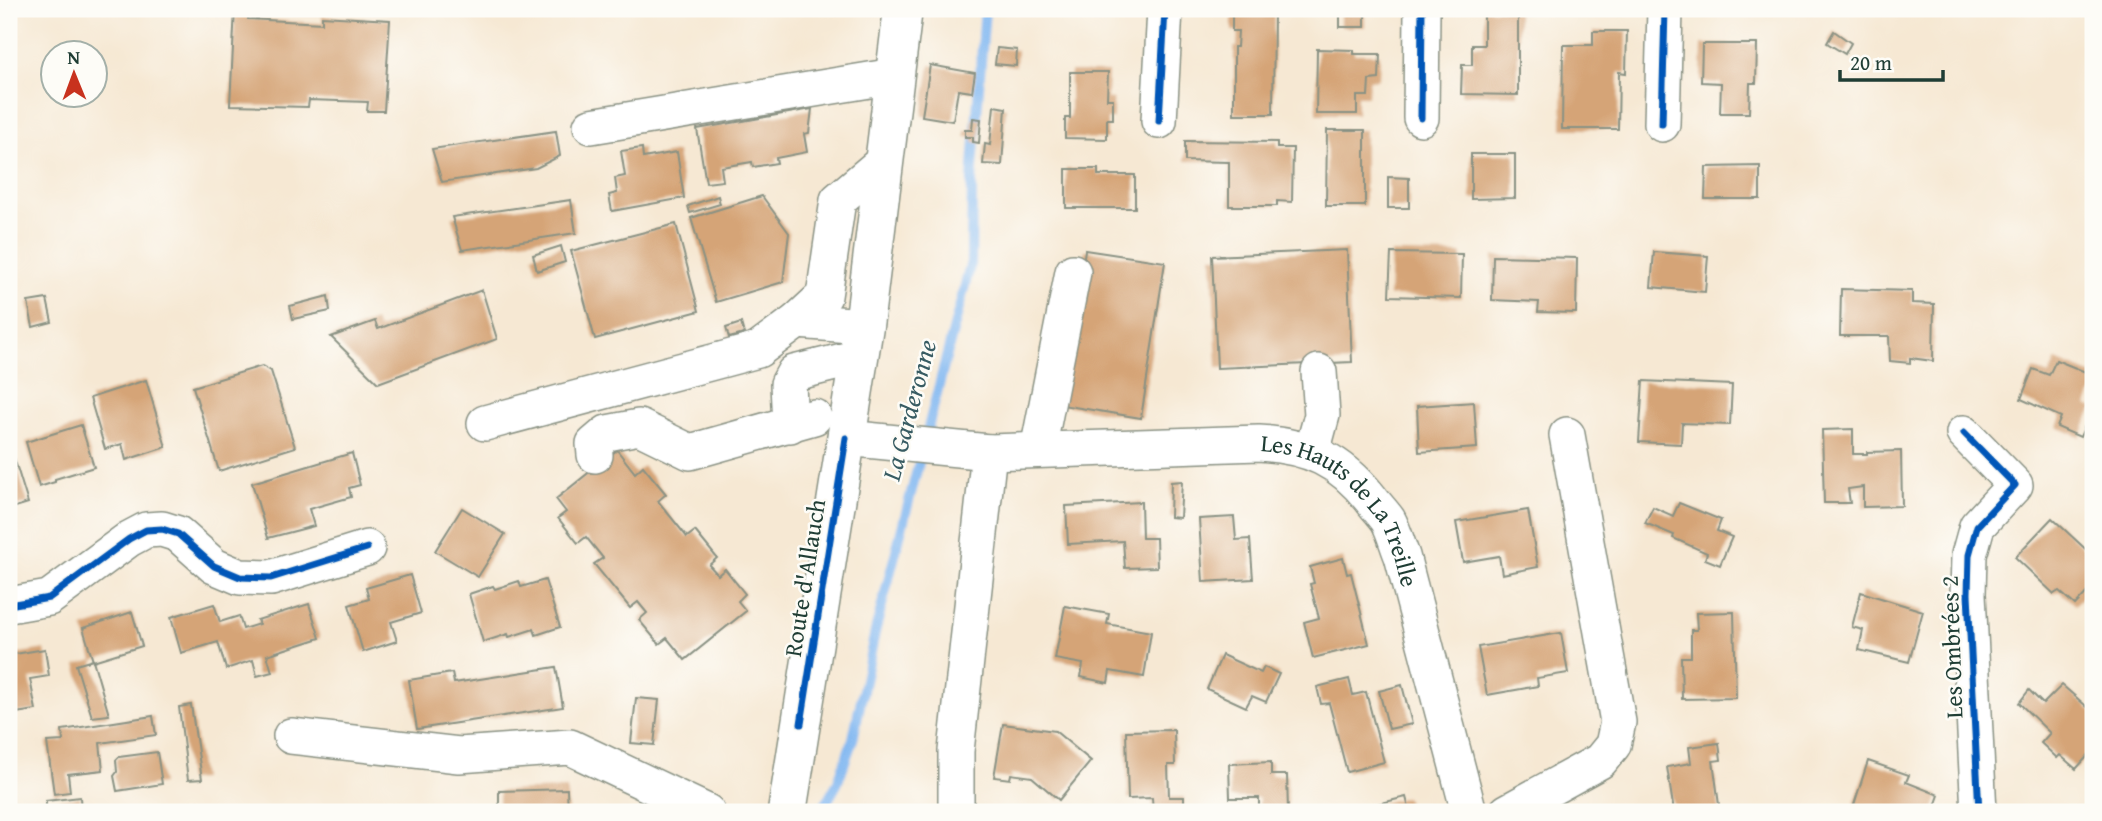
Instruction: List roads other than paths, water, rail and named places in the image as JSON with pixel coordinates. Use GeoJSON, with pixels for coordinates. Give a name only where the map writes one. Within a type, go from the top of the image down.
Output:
{"type":"FeatureCollection","features":[{"type":"Feature","properties":{"kind":"main road","name":"Route d'Allauch"},"geometry":{"type":"LineString","coordinates":[[788,812],[861,342],[903,9]]}},
{"type":"Feature","properties":{"kind":"street"},"geometry":{"type":"LineString","coordinates":[[1159,121],[1165,9]]}},
{"type":"Feature","properties":{"kind":"street"},"geometry":{"type":"LineString","coordinates":[[1421,118],[1422,9]]}},
{"type":"Feature","properties":{"kind":"street"},"geometry":{"type":"LineString","coordinates":[[1662,124],[1665,9]]}},
{"type":"Feature","properties":{"kind":"street"},"geometry":{"type":"LineString","coordinates":[[591,126],[894,76]]}},
{"type":"Feature","properties":{"kind":"street"},"geometry":{"type":"LineString","coordinates":[[485,423],[758,351],[824,296],[838,200],[884,161]]}},
{"type":"Feature","properties":{"kind":"street"},"geometry":{"type":"LineString","coordinates":[[1038,450],[1073,272]]}},
{"type":"Feature","properties":{"kind":"street"},"geometry":{"type":"LineString","coordinates":[[797,321],[861,342]]}},
{"type":"Feature","properties":{"kind":"street"},"geometry":{"type":"LineString","coordinates":[[595,455],[594,444],[607,433],[639,427],[690,452],[802,421],[788,384],[794,373],[861,342]]}},
{"type":"Feature","properties":{"kind":"street"},"geometry":{"type":"LineString","coordinates":[[1312,452],[1322,415],[1319,372]]}},
{"type":"Feature","properties":{"kind":"street","name":"Les Ombrées 2"},"geometry":{"type":"LineString","coordinates":[[1964,433],[2015,485],[1977,526],[1969,555],[1968,594],[1979,812]]}},
{"type":"Feature","properties":{"kind":"street"},"geometry":{"type":"LineString","coordinates":[[1507,812],[1600,761],[1613,746],[1618,722],[1567,435]]}},
{"type":"Feature","properties":{"kind":"street","name":"Les Hauts de La Treille"},"geometry":{"type":"LineString","coordinates":[[846,438],[989,452],[1284,444],[1334,462],[1364,490],[1387,520],[1402,556],[1469,812]]}},
{"type":"Feature","properties":{"kind":"street"},"geometry":{"type":"LineString","coordinates":[[956,812],[956,751],[989,452]]}},
{"type":"Feature","properties":{"kind":"street"},"geometry":{"type":"LineString","coordinates":[[9,605],[49,598],[129,539],[146,530],[162,529],[178,534],[214,566],[240,577],[271,578],[367,548]]}},
{"type":"Feature","properties":{"kind":"street"},"geometry":{"type":"LineString","coordinates":[[291,736],[459,755],[570,747],[707,812]]}},
{"type":"Feature","properties":{"kind":"waterway","name":"La Garderonne"},"geometry":{"type":"LineString","coordinates":[[821,812],[837,784],[853,739],[875,632],[971,262],[972,180],[985,9]]}}]}
